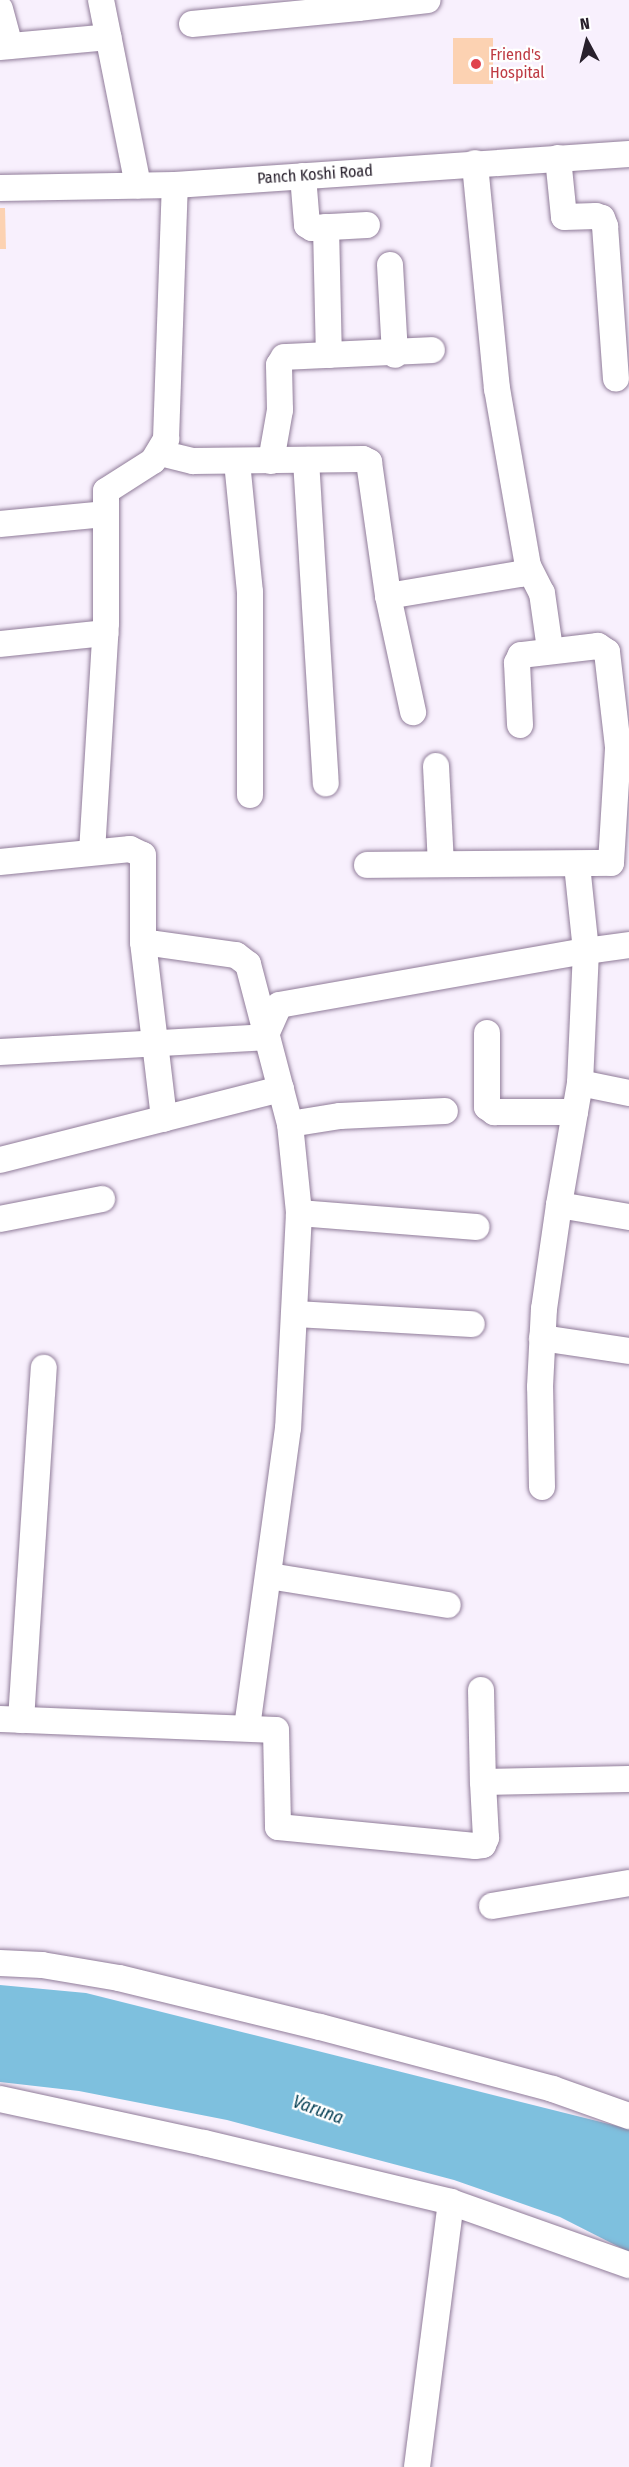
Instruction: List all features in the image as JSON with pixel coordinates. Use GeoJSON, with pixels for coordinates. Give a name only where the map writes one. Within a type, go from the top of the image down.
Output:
{"type":"FeatureCollection","features":[{"type":"Feature","properties":{"kind":"street"},"geometry":{"type":"LineString","coordinates":[[101,0],[138,185]]}},
{"type":"Feature","properties":{"kind":"street"},"geometry":{"type":"LineString","coordinates":[[192,24],[357,4],[428,0]]}},
{"type":"Feature","properties":{"kind":"street"},"geometry":{"type":"LineString","coordinates":[[0,9],[5,47],[109,37]]}},
{"type":"Feature","properties":{"kind":"street","name":"Panch Koshi Road"},"geometry":{"type":"LineString","coordinates":[[0,188],[175,185],[629,154]]}},
{"type":"Feature","properties":{"kind":"street"},"geometry":{"type":"LineString","coordinates":[[558,158],[564,217],[596,216],[602,218],[605,226],[616,379]]}},
{"type":"Feature","properties":{"kind":"street"},"geometry":{"type":"LineString","coordinates":[[475,163],[497,389],[528,566],[542,593],[550,650]]}},
{"type":"Feature","properties":{"kind":"street"},"geometry":{"type":"LineString","coordinates":[[303,176],[307,225],[326,227],[367,225]]}},
{"type":"Feature","properties":{"kind":"street"},"geometry":{"type":"LineString","coordinates":[[92,852],[105,633],[106,491],[160,453],[168,423],[175,185]]}},
{"type":"Feature","properties":{"kind":"street"},"geometry":{"type":"LineString","coordinates":[[326,227],[329,356]]}},
{"type":"Feature","properties":{"kind":"street"},"geometry":{"type":"LineString","coordinates":[[390,265],[395,355]]}},
{"type":"Feature","properties":{"kind":"street"},"geometry":{"type":"LineString","coordinates":[[271,461],[280,410],[281,360],[288,356],[395,355],[432,350]]}},
{"type":"Feature","properties":{"kind":"street"},"geometry":{"type":"LineString","coordinates":[[160,453],[193,461],[369,462],[388,596],[413,712]]}},
{"type":"Feature","properties":{"kind":"street"},"geometry":{"type":"LineString","coordinates":[[306,460],[326,783]]}},
{"type":"Feature","properties":{"kind":"street"},"geometry":{"type":"LineString","coordinates":[[237,462],[251,613],[250,795]]}},
{"type":"Feature","properties":{"kind":"street"},"geometry":{"type":"LineString","coordinates":[[0,524],[105,514]]}},
{"type":"Feature","properties":{"kind":"street"},"geometry":{"type":"LineString","coordinates":[[388,596],[520,574],[528,566]]}},
{"type":"Feature","properties":{"kind":"street"},"geometry":{"type":"LineString","coordinates":[[0,644],[105,633]]}},
{"type":"Feature","properties":{"kind":"street"},"geometry":{"type":"LineString","coordinates":[[367,865],[577,865],[613,860],[623,781],[622,716],[609,659],[603,648],[550,650],[518,658],[520,725]]}},
{"type":"Feature","properties":{"kind":"street"},"geometry":{"type":"LineString","coordinates":[[436,765],[441,864]]}},
{"type":"Feature","properties":{"kind":"street"},"geometry":{"type":"LineString","coordinates":[[0,862],[130,849],[143,855],[143,942],[157,1044],[164,1119]]}},
{"type":"Feature","properties":{"kind":"street"},"geometry":{"type":"LineString","coordinates":[[542,1487],[542,1338],[559,1205],[580,1083],[586,951],[577,865]]}},
{"type":"Feature","properties":{"kind":"street"},"geometry":{"type":"LineString","coordinates":[[143,942],[243,958],[251,972],[265,1037],[290,1124],[299,1213],[296,1314],[288,1428],[248,1727]]}},
{"type":"Feature","properties":{"kind":"street"},"geometry":{"type":"LineString","coordinates":[[265,1037],[279,1005],[629,945]]}},
{"type":"Feature","properties":{"kind":"street"},"geometry":{"type":"LineString","coordinates":[[487,1033],[487,1107],[494,1112],[575,1112]]}},
{"type":"Feature","properties":{"kind":"street"},"geometry":{"type":"LineString","coordinates":[[0,1052],[265,1037]]}},
{"type":"Feature","properties":{"kind":"street"},"geometry":{"type":"LineString","coordinates":[[580,1083],[629,1093]]}},
{"type":"Feature","properties":{"kind":"street"},"geometry":{"type":"LineString","coordinates":[[0,1160],[281,1089]]}},
{"type":"Feature","properties":{"kind":"street"},"geometry":{"type":"LineString","coordinates":[[290,1124],[340,1116],[445,1111]]}},
{"type":"Feature","properties":{"kind":"street"},"geometry":{"type":"LineString","coordinates":[[0,1219],[102,1199]]}},
{"type":"Feature","properties":{"kind":"street"},"geometry":{"type":"LineString","coordinates":[[559,1205],[629,1217]]}},
{"type":"Feature","properties":{"kind":"street"},"geometry":{"type":"LineString","coordinates":[[299,1213],[476,1227]]}},
{"type":"Feature","properties":{"kind":"street"},"geometry":{"type":"LineString","coordinates":[[296,1314],[472,1324]]}},
{"type":"Feature","properties":{"kind":"street"},"geometry":{"type":"LineString","coordinates":[[542,1338],[629,1352]]}},
{"type":"Feature","properties":{"kind":"street"},"geometry":{"type":"LineString","coordinates":[[44,1368],[10,1720],[248,1727],[276,1730],[278,1827],[483,1845],[486,1838],[481,1690]]}},
{"type":"Feature","properties":{"kind":"street"},"geometry":{"type":"LineString","coordinates":[[269,1575],[448,1605]]}},
{"type":"Feature","properties":{"kind":"street"},"geometry":{"type":"LineString","coordinates":[[483,1782],[629,1779]]}},
{"type":"Feature","properties":{"kind":"street"},"geometry":{"type":"LineString","coordinates":[[492,1906],[629,1883]]}},
{"type":"Feature","properties":{"kind":"street"},"geometry":{"type":"LineString","coordinates":[[0,1963],[42,1965],[118,1978],[264,2013],[490,2071],[629,2116]]}},
{"type":"Feature","properties":{"kind":"street"},"geometry":{"type":"LineString","coordinates":[[0,2099],[193,2140],[451,2202],[629,2265]]}},
{"type":"Feature","properties":{"kind":"street"},"geometry":{"type":"LineString","coordinates":[[417,2467],[451,2202]]}},
{"type":"Feature","properties":{"kind":"water","name":"Varuna"},"geometry":{"type":"Polygon","coordinates":[[[0,1985],[86,1993],[629,2129],[629,2252],[560,2217],[454,2180],[227,2120],[79,2091],[0,2082],[0,1985]]]}},
{"type":"Feature","properties":{"kind":"building"},"geometry":{"type":"Polygon","coordinates":[[[453,38],[493,38],[493,84],[453,84],[453,38]]]}},
{"type":"Feature","properties":{"kind":"building"},"geometry":{"type":"Polygon","coordinates":[[[0,208],[5,208],[6,249],[0,249],[0,208]]]}},
{"type":"Feature","properties":{"kind":"place","name":"Friend's Hospital"},"geometry":{"type":"Point","coordinates":[476,64]}}]}
